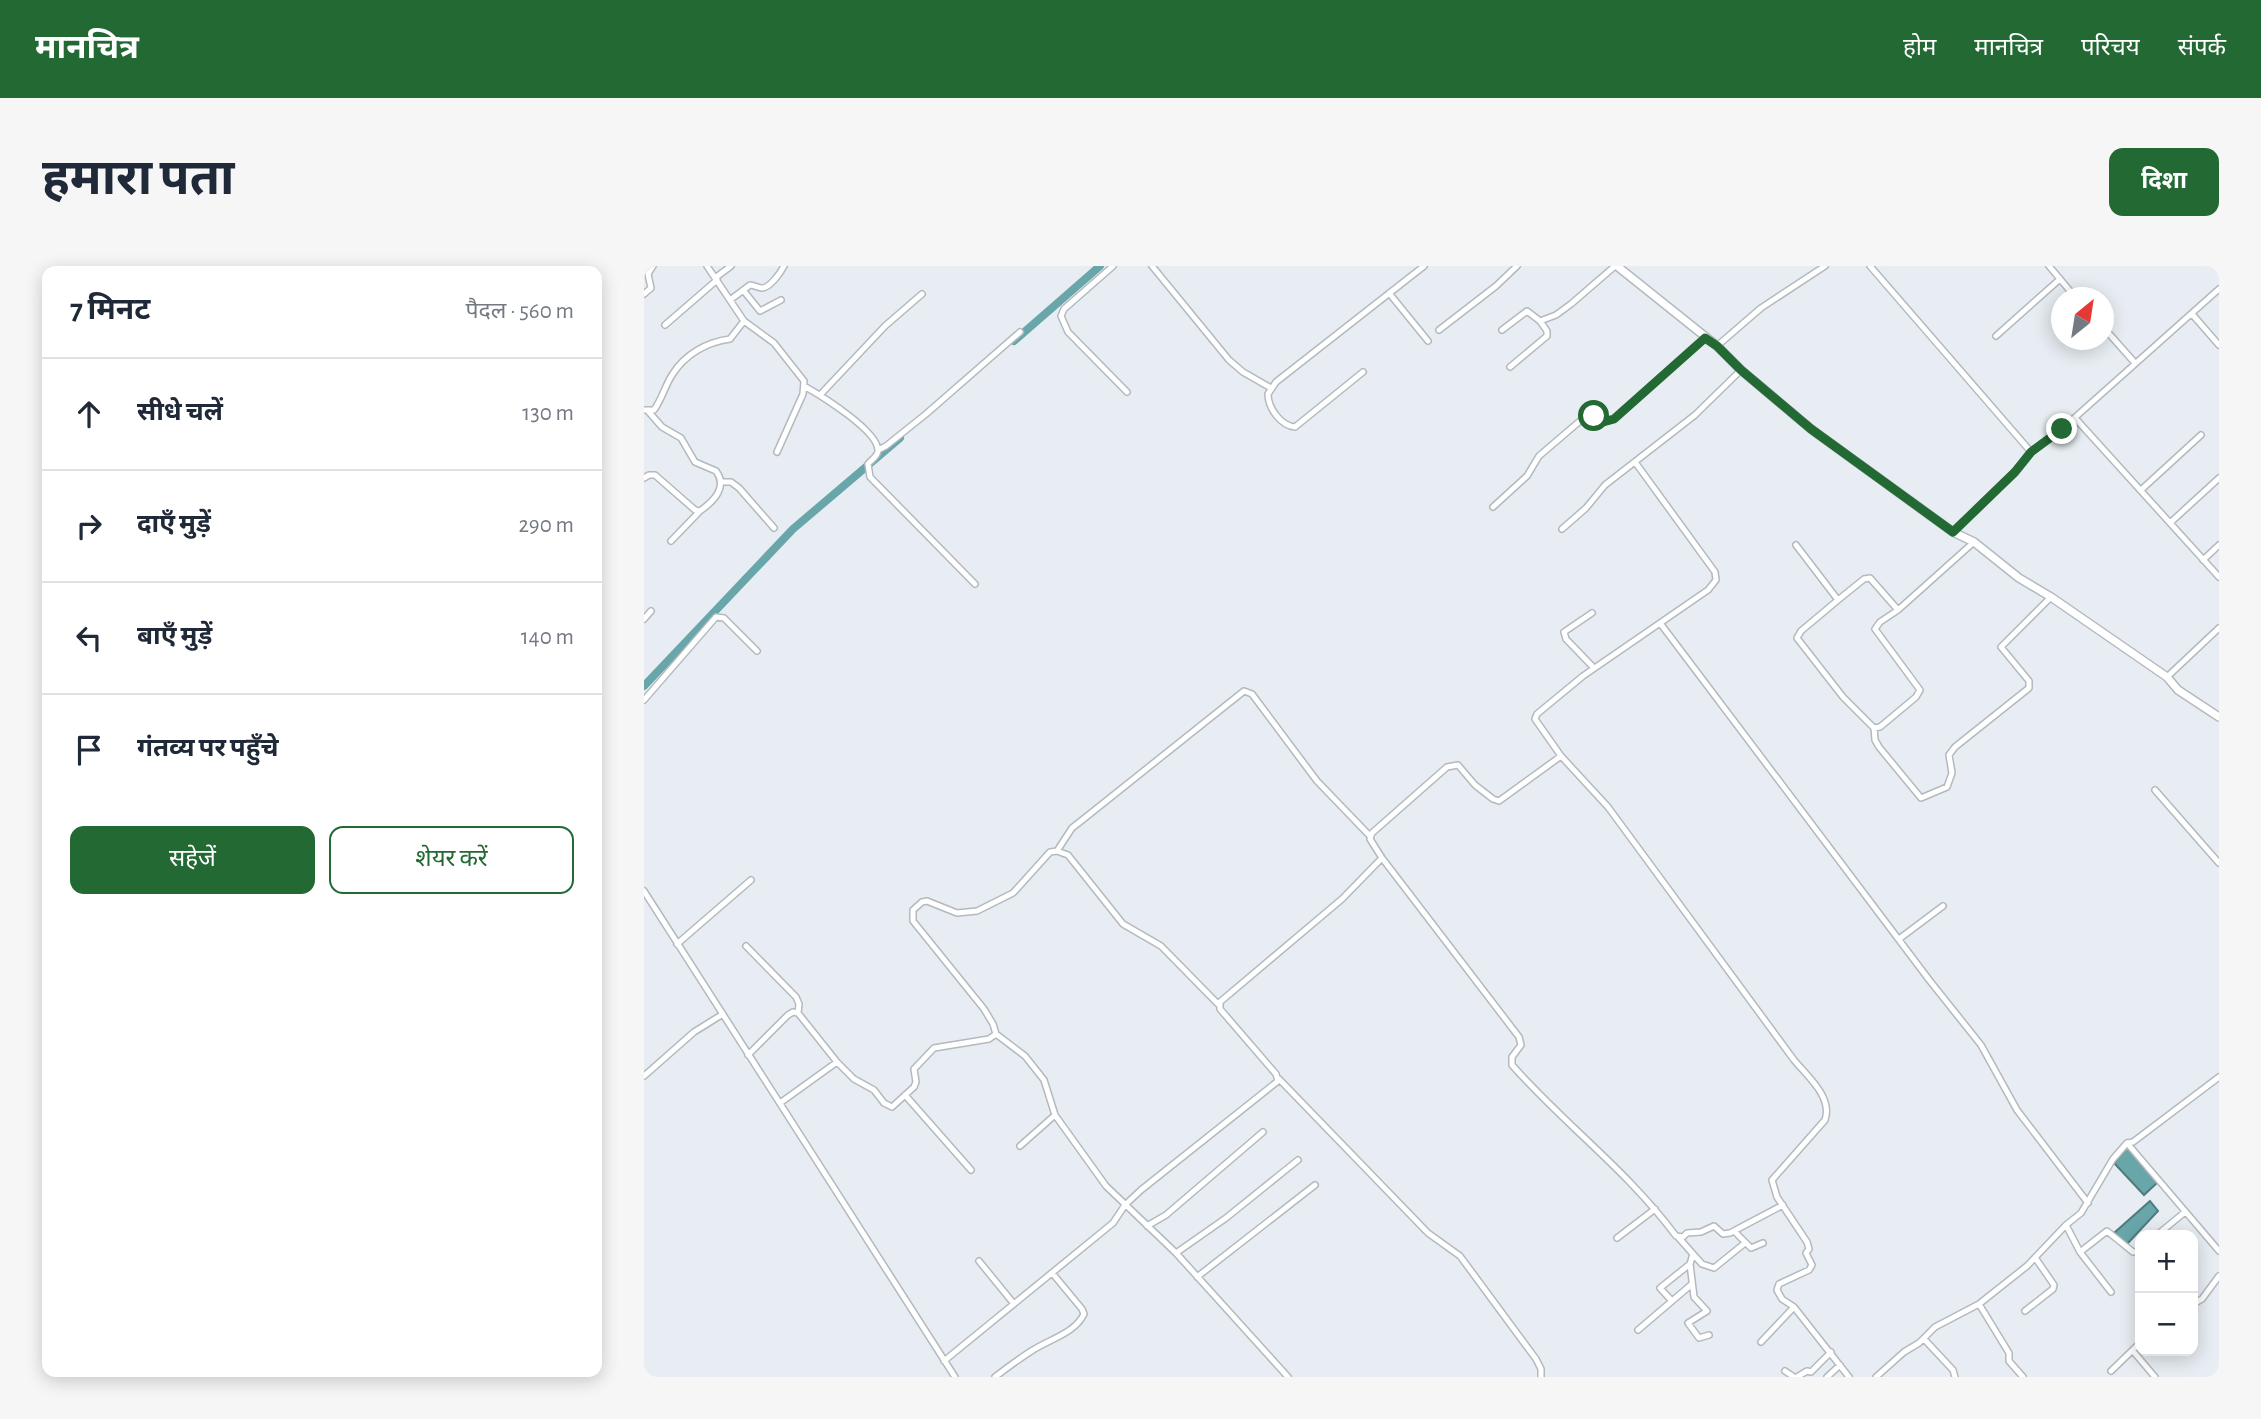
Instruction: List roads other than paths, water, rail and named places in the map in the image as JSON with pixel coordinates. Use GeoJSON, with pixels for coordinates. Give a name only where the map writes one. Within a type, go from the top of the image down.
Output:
{"type":"FeatureCollection","features":[{"type":"Feature","properties":{"kind":"street"},"geometry":{"type":"LineString","coordinates":[[644,294],[651,288],[648,274],[653,266]]}},
{"type":"Feature","properties":{"kind":"street"},"geometry":{"type":"LineString","coordinates":[[707,266],[744,321],[774,343],[803,380],[803,394],[777,452]]}},
{"type":"Feature","properties":{"kind":"street"},"geometry":{"type":"LineString","coordinates":[[665,325],[731,266]]}},
{"type":"Feature","properties":{"kind":"street"},"geometry":{"type":"LineString","coordinates":[[730,300],[752,284],[767,287],[784,266]]}},
{"type":"Feature","properties":{"kind":"street"},"geometry":{"type":"LineString","coordinates":[[1113,266],[1064,309],[1061,316],[1068,332],[1127,392]]}},
{"type":"Feature","properties":{"kind":"street"},"geometry":{"type":"LineString","coordinates":[[1152,266],[1229,360],[1243,372],[1271,387]]}},
{"type":"Feature","properties":{"kind":"street"},"geometry":{"type":"LineString","coordinates":[[1363,372],[1295,427],[1286,425],[1269,405],[1268,394],[1271,387],[1424,266]]}},
{"type":"Feature","properties":{"kind":"street"},"geometry":{"type":"LineString","coordinates":[[1439,330],[1496,286],[1517,266]]}},
{"type":"Feature","properties":{"kind":"street"},"geometry":{"type":"LineString","coordinates":[[1540,321],[1556,315],[1616,266],[1717,346],[1741,370],[1811,429],[1953,532],[1974,542],[2019,578],[2167,677],[2178,690],[2219,717]]}},
{"type":"Feature","properties":{"kind":"street"},"geometry":{"type":"LineString","coordinates":[[1717,346],[1761,308],[1825,266]]}},
{"type":"Feature","properties":{"kind":"street"},"geometry":{"type":"LineString","coordinates":[[1870,266],[2031,452]]}},
{"type":"Feature","properties":{"kind":"street"},"geometry":{"type":"LineString","coordinates":[[2049,266],[2067,287]]}},
{"type":"Feature","properties":{"kind":"street"},"geometry":{"type":"LineString","coordinates":[[1996,336],[2060,279]]}},
{"type":"Feature","properties":{"kind":"street"},"geometry":{"type":"LineString","coordinates":[[1953,532],[2015,472],[2031,452],[2075,418],[2219,289]]}},
{"type":"Feature","properties":{"kind":"street"},"geometry":{"type":"LineString","coordinates":[[743,290],[760,312],[781,300]]}},
{"type":"Feature","properties":{"kind":"street"},"geometry":{"type":"LineString","coordinates":[[1389,293],[1428,341]]}},
{"type":"Feature","properties":{"kind":"street"},"geometry":{"type":"LineString","coordinates":[[820,396],[885,326],[922,294]]}},
{"type":"Feature","properties":{"kind":"street"},"geometry":{"type":"LineString","coordinates":[[1502,330],[1527,312],[1540,321],[1547,331],[1546,335],[1510,367]]}},
{"type":"Feature","properties":{"kind":"street"},"geometry":{"type":"LineString","coordinates":[[2192,314],[2219,345]]}},
{"type":"Feature","properties":{"kind":"street"},"geometry":{"type":"LineString","coordinates":[[646,410],[654,410],[672,374],[690,356],[702,346],[730,339],[744,321]]}},
{"type":"Feature","properties":{"kind":"street"},"geometry":{"type":"LineString","coordinates":[[975,584],[873,481],[868,467],[878,450],[926,414],[1020,332]]}},
{"type":"Feature","properties":{"kind":"street"},"geometry":{"type":"LineString","coordinates":[[1493,507],[1527,476],[1539,456],[1587,415],[1603,422],[1614,419],[1705,338]]}},
{"type":"Feature","properties":{"kind":"street"},"geometry":{"type":"LineString","coordinates":[[2114,339],[2135,363]]}},
{"type":"Feature","properties":{"kind":"street"},"geometry":{"type":"LineString","coordinates":[[1562,529],[1586,508],[1605,485],[1695,415],[1741,370]]}},
{"type":"Feature","properties":{"kind":"street"},"geometry":{"type":"LineString","coordinates":[[804,386],[862,426],[878,450]]}},
{"type":"Feature","properties":{"kind":"street"},"geometry":{"type":"LineString","coordinates":[[646,410],[662,427],[681,438],[695,462],[716,471],[721,482],[719,493],[671,541]]}},
{"type":"Feature","properties":{"kind":"street"},"geometry":{"type":"LineString","coordinates":[[2075,418],[2219,576]]}},
{"type":"Feature","properties":{"kind":"street"},"geometry":{"type":"LineString","coordinates":[[2141,490],[2201,435]]}},
{"type":"Feature","properties":{"kind":"street"},"geometry":{"type":"LineString","coordinates":[[1635,462],[1715,572],[1716,580],[1713,586],[1594,668],[1535,716],[1535,722],[1561,757],[1608,807],[1777,1038],[1825,1098],[1828,1108],[1825,1120],[1772,1180],[1777,1197],[1807,1242],[1809,1249],[1806,1254],[1812,1265],[1809,1270],[1777,1287],[1778,1294],[1794,1307],[1849,1377]]}},
{"type":"Feature","properties":{"kind":"street"},"geometry":{"type":"LineString","coordinates":[[644,478],[655,475],[695,510],[700,511]]}},
{"type":"Feature","properties":{"kind":"street"},"geometry":{"type":"LineString","coordinates":[[2170,523],[2219,478]]}},
{"type":"Feature","properties":{"kind":"street"},"geometry":{"type":"LineString","coordinates":[[721,482],[731,482],[739,488],[774,528]]}},
{"type":"Feature","properties":{"kind":"street"},"geometry":{"type":"LineString","coordinates":[[1874,728],[1880,727],[1919,694],[1917,685],[1875,629],[1974,542]]}},
{"type":"Feature","properties":{"kind":"street"},"geometry":{"type":"LineString","coordinates":[[2203,560],[2219,544]]}},
{"type":"Feature","properties":{"kind":"street"},"geometry":{"type":"LineString","coordinates":[[1796,545],[1838,600]]}},
{"type":"Feature","properties":{"kind":"street"},"geometry":{"type":"LineString","coordinates":[[1898,610],[1870,578],[1864,579],[1801,631],[1797,638],[1843,697],[1874,728],[1878,747],[1921,797],[1947,787],[1952,773],[1951,751],[2029,688],[2029,681],[2001,647],[2051,597]]}},
{"type":"Feature","properties":{"kind":"street"},"geometry":{"type":"LineString","coordinates":[[644,619],[651,611]]}},
{"type":"Feature","properties":{"kind":"street"},"geometry":{"type":"LineString","coordinates":[[1592,613],[1564,632],[1566,639],[1594,668]]}},
{"type":"Feature","properties":{"kind":"street"},"geometry":{"type":"LineString","coordinates":[[644,700],[716,617],[724,618],[757,651]]}},
{"type":"Feature","properties":{"kind":"street"},"geometry":{"type":"LineString","coordinates":[[1660,622],[1981,1045],[2017,1110],[2088,1203]]}},
{"type":"Feature","properties":{"kind":"street"},"geometry":{"type":"LineString","coordinates":[[2167,677],[2219,628]]}},
{"type":"Feature","properties":{"kind":"street"},"geometry":{"type":"LineString","coordinates":[[1057,851],[1072,828],[1244,691],[1252,694],[1311,774],[1370,836],[1382,858],[1519,1037],[1521,1045],[1511,1057],[1512,1065],[1552,1108],[1634,1185],[1702,1264],[1714,1268],[1745,1243]]}},
{"type":"Feature","properties":{"kind":"street"},"geometry":{"type":"LineString","coordinates":[[1370,836],[1447,767],[1458,765],[1475,785],[1499,801],[1561,757]]}},
{"type":"Feature","properties":{"kind":"street"},"geometry":{"type":"LineString","coordinates":[[2155,790],[2219,863]]}},
{"type":"Feature","properties":{"kind":"street"},"geometry":{"type":"LineString","coordinates":[[1288,1377],[1177,1252],[1098,1177],[1055,1115],[1044,1080],[1025,1056],[996,1034],[984,1009],[913,922],[913,910],[922,902],[927,901],[957,913],[977,911],[1013,893],[1045,855],[1057,851],[1068,855],[1123,924],[1161,946],[1219,1005],[1279,1079],[1422,1227],[1460,1256],[1536,1359],[1541,1377]]}},
{"type":"Feature","properties":{"kind":"street"},"geometry":{"type":"LineString","coordinates":[[1219,1005],[1342,899],[1382,858]]}},
{"type":"Feature","properties":{"kind":"street"},"geometry":{"type":"LineString","coordinates":[[677,944],[751,880]]}},
{"type":"Feature","properties":{"kind":"street"},"geometry":{"type":"LineString","coordinates":[[644,891],[955,1377]]}},
{"type":"Feature","properties":{"kind":"street"},"geometry":{"type":"LineString","coordinates":[[1899,939],[1943,906]]}},
{"type":"Feature","properties":{"kind":"street"},"geometry":{"type":"LineString","coordinates":[[746,946],[796,996],[798,1013],[837,1062],[854,1079],[874,1090],[888,1106],[892,1107],[915,1085],[914,1069],[934,1048],[989,1039],[996,1034]]}},
{"type":"Feature","properties":{"kind":"street"},"geometry":{"type":"LineString","coordinates":[[748,1055],[788,1015],[798,1013]]}},
{"type":"Feature","properties":{"kind":"street"},"geometry":{"type":"LineString","coordinates":[[644,1076],[694,1032],[723,1014]]}},
{"type":"Feature","properties":{"kind":"street"},"geometry":{"type":"LineString","coordinates":[[780,1103],[837,1062]]}},
{"type":"Feature","properties":{"kind":"street"},"geometry":{"type":"LineString","coordinates":[[1876,1377],[1935,1327],[1979,1304],[2036,1259],[2066,1224],[2081,1213],[2108,1168],[2127,1143],[2133,1142],[2219,1077]]}},
{"type":"Feature","properties":{"kind":"street"},"geometry":{"type":"LineString","coordinates":[[944,1362],[1113,1223],[1125,1205],[1279,1079]]}},
{"type":"Feature","properties":{"kind":"street"},"geometry":{"type":"LineString","coordinates":[[905,1095],[971,1170]]}},
{"type":"Feature","properties":{"kind":"street"},"geometry":{"type":"LineString","coordinates":[[1020,1146],[1055,1115]]}},
{"type":"Feature","properties":{"kind":"street"},"geometry":{"type":"LineString","coordinates":[[1147,1226],[1166,1215],[1263,1132]]}},
{"type":"Feature","properties":{"kind":"street"},"geometry":{"type":"LineString","coordinates":[[2127,1143],[2219,1251]]}},
{"type":"Feature","properties":{"kind":"street"},"geometry":{"type":"LineString","coordinates":[[1177,1252],[1226,1218],[1298,1160]]}},
{"type":"Feature","properties":{"kind":"street"},"geometry":{"type":"LineString","coordinates":[[1197,1277],[1315,1185]]}},
{"type":"Feature","properties":{"kind":"street"},"geometry":{"type":"LineString","coordinates":[[1678,1237],[1702,1232],[1714,1226],[1723,1234],[1734,1231],[1783,1205]]}},
{"type":"Feature","properties":{"kind":"street"},"geometry":{"type":"LineString","coordinates":[[1616,1238],[1655,1209]]}},
{"type":"Feature","properties":{"kind":"street"},"geometry":{"type":"LineString","coordinates":[[2163,1230],[2185,1212]]}},
{"type":"Feature","properties":{"kind":"street"},"geometry":{"type":"LineString","coordinates":[[2066,1224],[2080,1252],[2111,1292]]}},
{"type":"Feature","properties":{"kind":"street"},"geometry":{"type":"LineString","coordinates":[[1734,1231],[1751,1248],[1763,1243]]}},
{"type":"Feature","properties":{"kind":"street"},"geometry":{"type":"LineString","coordinates":[[2080,1252],[2107,1231],[2135,1252]]}},
{"type":"Feature","properties":{"kind":"street"},"geometry":{"type":"LineString","coordinates":[[1693,1254],[1690,1264],[1694,1297],[1707,1311],[1688,1324],[1699,1338],[1709,1335]]}},
{"type":"Feature","properties":{"kind":"street"},"geometry":{"type":"LineString","coordinates":[[2025,1311],[2053,1289],[2054,1285],[2036,1259]]}},
{"type":"Feature","properties":{"kind":"street"},"geometry":{"type":"LineString","coordinates":[[979,1261],[1014,1304]]}},
{"type":"Feature","properties":{"kind":"street"},"geometry":{"type":"LineString","coordinates":[[1671,1300],[1660,1288],[1690,1264]]}},
{"type":"Feature","properties":{"kind":"street"},"geometry":{"type":"LineString","coordinates":[[995,1377],[1081,1320],[1084,1314],[1082,1309],[1053,1274]]}},
{"type":"Feature","properties":{"kind":"street"},"geometry":{"type":"LineString","coordinates":[[2198,1301],[2219,1276]]}},
{"type":"Feature","properties":{"kind":"street"},"geometry":{"type":"LineString","coordinates":[[1638,1330],[1692,1284]]}},
{"type":"Feature","properties":{"kind":"street"},"geometry":{"type":"LineString","coordinates":[[1979,1304],[2009,1353],[2009,1361],[2023,1377]]}},
{"type":"Feature","properties":{"kind":"street"},"geometry":{"type":"LineString","coordinates":[[1761,1342],[1794,1307]]}},
{"type":"Feature","properties":{"kind":"street"},"geometry":{"type":"LineString","coordinates":[[1924,1339],[1953,1370],[1955,1377]]}},
{"type":"Feature","properties":{"kind":"street"},"geometry":{"type":"LineString","coordinates":[[2111,1371],[2135,1349]]}},
{"type":"Feature","properties":{"kind":"street"},"geometry":{"type":"LineString","coordinates":[[2133,1351],[2155,1377]]}},
{"type":"Feature","properties":{"kind":"street"},"geometry":{"type":"LineString","coordinates":[[1785,1371],[1797,1377],[1807,1371],[1811,1372],[1831,1352]]}},
{"type":"Feature","properties":{"kind":"street"},"geometry":{"type":"LineString","coordinates":[[1827,1377],[1840,1366]]}},
{"type":"Feature","properties":{"kind":"water"},"geometry":{"type":"Polygon","coordinates":[[[2127,1147],[2158,1182],[2144,1195],[2114,1163],[2127,1147]]]}},
{"type":"Feature","properties":{"kind":"water"},"geometry":{"type":"Polygon","coordinates":[[[2150,1201],[2158,1211],[2140,1230],[2135,1230],[2135,1235],[2127,1244],[2114,1233],[2150,1201]]]}},
{"type":"Feature","properties":{"kind":"waterway"},"geometry":{"type":"LineString","coordinates":[[1014,341],[1100,266]]}},
{"type":"Feature","properties":{"kind":"waterway"},"geometry":{"type":"LineString","coordinates":[[644,686],[793,529],[900,438]]}}]}
